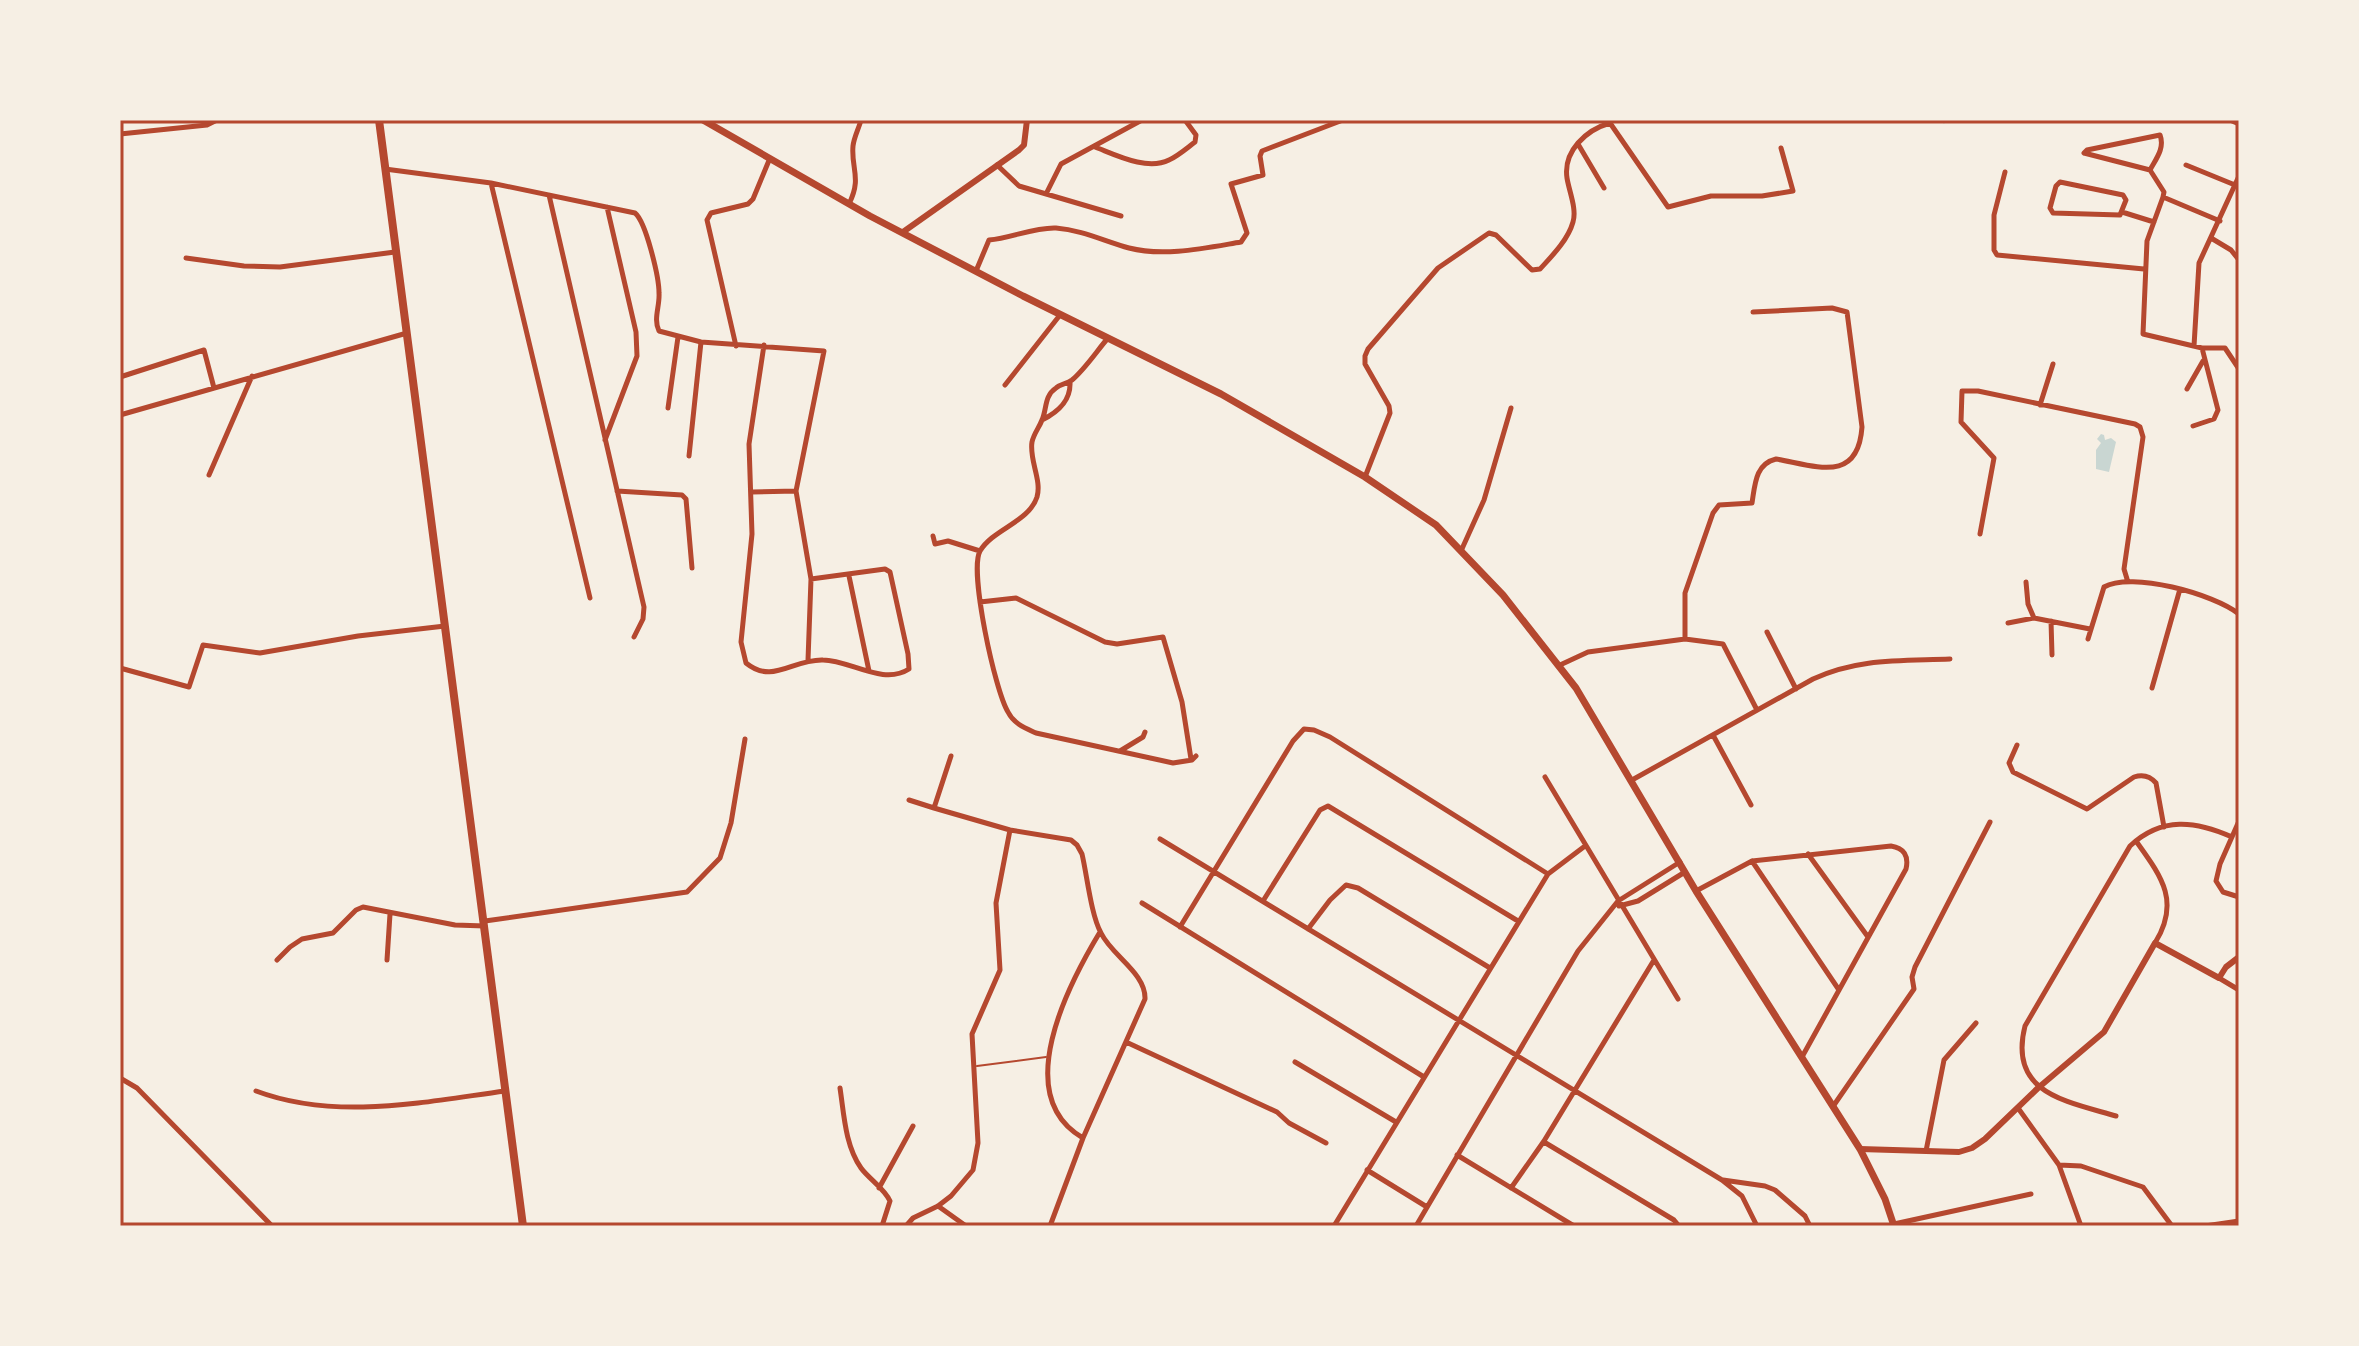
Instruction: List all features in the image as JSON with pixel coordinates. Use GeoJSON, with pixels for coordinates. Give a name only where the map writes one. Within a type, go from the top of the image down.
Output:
{"type":"FeatureCollection","features":[{"type":"Feature","properties":{"kind":"highway"},"geometry":{"type":"LineString","coordinates":[[379,120],[523,1226]]}},
{"type":"Feature","properties":{"kind":"main road"},"geometry":{"type":"LineString","coordinates":[[703,120],[849,204],[1060,315],[1221,394],[1365,477],[1436,525],[1503,595],[1560,665],[1696,891],[1834,1105],[1860,1149],[1885,1199],[1894,1225]]}},
{"type":"Feature","properties":{"kind":"street"},"geometry":{"type":"LineString","coordinates":[[120,134],[207,125],[217,120]]}},
{"type":"Feature","properties":{"kind":"street"},"geometry":{"type":"LineString","coordinates":[[849,204],[857,175],[853,146],[861,120]]}},
{"type":"Feature","properties":{"kind":"street"},"geometry":{"type":"LineString","coordinates":[[903,232],[1024,145],[1027,120]]}},
{"type":"Feature","properties":{"kind":"street"},"geometry":{"type":"LineString","coordinates":[[1046,194],[1061,164],[1142,120]]}},
{"type":"Feature","properties":{"kind":"street"},"geometry":{"type":"LineString","coordinates":[[1095,147],[1146,163],[1169,160],[1195,142],[1196,135],[1185,120]]}},
{"type":"Feature","properties":{"kind":"street"},"geometry":{"type":"LineString","coordinates":[[976,271],[989,240],[1052,228],[1078,231],[1146,250],[1192,249],[1241,242],[1247,233],[1231,184],[1263,175],[1262,151],[1343,120]]}},
{"type":"Feature","properties":{"kind":"street"},"geometry":{"type":"LineString","coordinates":[[2230,120],[2239,124]]}},
{"type":"Feature","properties":{"kind":"street"},"geometry":{"type":"LineString","coordinates":[[1365,477],[1390,413],[1365,364],[1368,349],[1438,268],[1489,233],[1496,235],[1532,270],[1540,269],[1558,248],[1574,220],[1566,170],[1578,143],[1589,131],[1610,123],[1668,207],[1711,196],[1762,196],[1793,191],[1781,148]]}},
{"type":"Feature","properties":{"kind":"street"},"geometry":{"type":"LineString","coordinates":[[2150,170],[2160,152],[2160,135],[2085,151],[2086,155],[2150,170],[2164,192],[2147,241],[2143,334],[2202,348],[2225,348],[2239,369]]}},
{"type":"Feature","properties":{"kind":"street"},"geometry":{"type":"LineString","coordinates":[[1578,143],[1604,188]]}},
{"type":"Feature","properties":{"kind":"street"},"geometry":{"type":"LineString","coordinates":[[736,346],[707,220],[716,211],[743,206],[753,199],[770,158]]}},
{"type":"Feature","properties":{"kind":"street"},"geometry":{"type":"LineString","coordinates":[[997,165],[1019,186],[1121,216]]}},
{"type":"Feature","properties":{"kind":"street"},"geometry":{"type":"LineString","coordinates":[[2186,165],[2235,185]]}},
{"type":"Feature","properties":{"kind":"street"},"geometry":{"type":"LineString","coordinates":[[385,169],[491,183],[629,211],[640,217],[659,288],[656,328],[659,331],[701,342],[824,351],[796,491],[811,579],[808,660]]}},
{"type":"Feature","properties":{"kind":"street"},"geometry":{"type":"LineString","coordinates":[[2005,172],[1994,215],[1994,250],[1997,255],[2144,269]]}},
{"type":"Feature","properties":{"kind":"street"},"geometry":{"type":"LineString","coordinates":[[2194,346],[2199,263],[2239,176]]}},
{"type":"Feature","properties":{"kind":"street"},"geometry":{"type":"LineString","coordinates":[[2060,182],[2123,195],[2126,200],[2122,212],[2118,217],[2053,213],[2050,208],[2057,183],[2060,182]]}},
{"type":"Feature","properties":{"kind":"street"},"geometry":{"type":"LineString","coordinates":[[491,183],[590,598]]}},
{"type":"Feature","properties":{"kind":"street"},"geometry":{"type":"LineString","coordinates":[[549,195],[644,607],[643,619],[634,637]]}},
{"type":"Feature","properties":{"kind":"street"},"geometry":{"type":"LineString","coordinates":[[2163,197],[2220,221]]}},
{"type":"Feature","properties":{"kind":"street"},"geometry":{"type":"LineString","coordinates":[[605,440],[637,356],[636,332],[607,207]]}},
{"type":"Feature","properties":{"kind":"street"},"geometry":{"type":"LineString","coordinates":[[2122,212],[2154,222]]}},
{"type":"Feature","properties":{"kind":"street"},"geometry":{"type":"LineString","coordinates":[[2211,238],[2234,252],[2239,260]]}},
{"type":"Feature","properties":{"kind":"street"},"geometry":{"type":"LineString","coordinates":[[186,258],[244,266],[280,267],[396,252]]}},
{"type":"Feature","properties":{"kind":"street"},"geometry":{"type":"LineString","coordinates":[[1685,639],[1685,593],[1713,513],[1719,505],[1752,503],[1758,471],[1768,461],[1776,459],[1833,468],[1848,462],[1860,444],[1862,427],[1847,312],[1832,308],[1753,312]]}},
{"type":"Feature","properties":{"kind":"street"},"geometry":{"type":"LineString","coordinates":[[1005,385],[1060,315]]}},
{"type":"Feature","properties":{"kind":"street"},"geometry":{"type":"LineString","coordinates":[[120,415],[407,333]]}},
{"type":"Feature","properties":{"kind":"street"},"geometry":{"type":"LineString","coordinates":[[668,408],[678,337]]}},
{"type":"Feature","properties":{"kind":"street"},"geometry":{"type":"LineString","coordinates":[[1042,420],[1044,404],[1056,387],[1070,382],[1108,338]]}},
{"type":"Feature","properties":{"kind":"street"},"geometry":{"type":"LineString","coordinates":[[689,456],[701,342]]}},
{"type":"Feature","properties":{"kind":"street"},"geometry":{"type":"LineString","coordinates":[[764,345],[749,444],[752,534],[741,642],[746,663],[767,674],[808,660],[840,662],[869,672],[904,673],[909,669],[890,572],[885,569],[811,579]]}},
{"type":"Feature","properties":{"kind":"street"},"geometry":{"type":"LineString","coordinates":[[2193,426],[2214,419],[2218,410],[2202,348]]}},
{"type":"Feature","properties":{"kind":"street"},"geometry":{"type":"LineString","coordinates":[[120,377],[204,350],[214,388]]}},
{"type":"Feature","properties":{"kind":"street"},"geometry":{"type":"LineString","coordinates":[[2187,389],[2203,360]]}},
{"type":"Feature","properties":{"kind":"street"},"geometry":{"type":"LineString","coordinates":[[2040,405],[2053,364]]}},
{"type":"Feature","properties":{"kind":"street"},"geometry":{"type":"LineString","coordinates":[[209,475],[253,375]]}},
{"type":"Feature","properties":{"kind":"street"},"geometry":{"type":"LineString","coordinates":[[980,602],[1016,598],[1105,642],[1117,644],[1163,637],[1194,758],[1173,763],[1036,733],[1018,725],[1008,714],[1000,695],[980,602],[976,568],[980,551],[992,536],[1032,506],[1038,494],[1031,451],[1036,428],[1042,420],[1057,413],[1071,392],[1070,382]]}},
{"type":"Feature","properties":{"kind":"street"},"geometry":{"type":"LineString","coordinates":[[1980,534],[1994,458],[1961,422],[1962,391],[1978,391],[2135,424],[2143,432],[2124,569],[2127,579]]}},
{"type":"Feature","properties":{"kind":"street"},"geometry":{"type":"LineString","coordinates":[[1461,552],[1484,500],[1511,408]]}},
{"type":"Feature","properties":{"kind":"street"},"geometry":{"type":"LineString","coordinates":[[617,491],[682,495],[686,499],[692,568]]}},
{"type":"Feature","properties":{"kind":"street"},"geometry":{"type":"LineString","coordinates":[[752,492],[796,491]]}},
{"type":"Feature","properties":{"kind":"street"},"geometry":{"type":"LineString","coordinates":[[933,536],[935,544],[948,541],[980,551]]}},
{"type":"Feature","properties":{"kind":"street"},"geometry":{"type":"LineString","coordinates":[[849,576],[869,672]]}},
{"type":"Feature","properties":{"kind":"street"},"geometry":{"type":"LineString","coordinates":[[2088,639],[2104,587],[2127,579],[2217,600],[2239,614]]}},
{"type":"Feature","properties":{"kind":"street"},"geometry":{"type":"LineString","coordinates":[[2026,582],[2028,604],[2034,618]]}},
{"type":"Feature","properties":{"kind":"street"},"geometry":{"type":"LineString","coordinates":[[2152,688],[2180,589]]}},
{"type":"Feature","properties":{"kind":"street"},"geometry":{"type":"LineString","coordinates":[[2008,623],[2034,618],[2090,629]]}},
{"type":"Feature","properties":{"kind":"street"},"geometry":{"type":"LineString","coordinates":[[2051,621],[2052,655]]}},
{"type":"Feature","properties":{"kind":"street"},"geometry":{"type":"LineString","coordinates":[[120,668],[189,687],[203,645],[260,653],[358,636],[446,626]]}},
{"type":"Feature","properties":{"kind":"street"},"geometry":{"type":"LineString","coordinates":[[1767,632],[1796,689]]}},
{"type":"Feature","properties":{"kind":"street"},"geometry":{"type":"LineString","coordinates":[[1560,665],[1588,652],[1685,639],[1723,644],[1757,710]]}},
{"type":"Feature","properties":{"kind":"street"},"geometry":{"type":"LineString","coordinates":[[1632,780],[1828,672],[1860,663],[1950,659]]}},
{"type":"Feature","properties":{"kind":"street"},"geometry":{"type":"LineString","coordinates":[[1180,927],[1293,741],[1304,729],[1330,737],[1548,874]]}},
{"type":"Feature","properties":{"kind":"street"},"geometry":{"type":"LineString","coordinates":[[1119,751],[1143,737],[1145,732]]}},
{"type":"Feature","properties":{"kind":"street"},"geometry":{"type":"LineString","coordinates":[[1713,735],[1751,805]]}},
{"type":"Feature","properties":{"kind":"street"},"geometry":{"type":"LineString","coordinates":[[277,960],[296,942],[327,936],[339,930],[358,908],[363,907],[455,925],[485,924],[687,892],[720,858],[731,823],[745,739]]}},
{"type":"Feature","properties":{"kind":"street"},"geometry":{"type":"LineString","coordinates":[[2017,745],[2009,763],[2013,772],[2087,809],[2134,777],[2152,778],[2156,783],[2164,827]]}},
{"type":"Feature","properties":{"kind":"street"},"geometry":{"type":"LineString","coordinates":[[934,808],[951,756]]}},
{"type":"Feature","properties":{"kind":"street"},"geometry":{"type":"LineString","coordinates":[[1545,777],[1618,905],[1678,999]]}},
{"type":"Feature","properties":{"kind":"street"},"geometry":{"type":"LineString","coordinates":[[909,800],[1010,830],[1064,838],[1077,845],[1082,854],[1100,932],[1141,981],[1145,991],[1145,999],[1083,1138],[1050,1226]]}},
{"type":"Feature","properties":{"kind":"street"},"geometry":{"type":"LineString","coordinates":[[1263,901],[1320,810],[1328,806],[1518,921]]}},
{"type":"Feature","properties":{"kind":"street"},"geometry":{"type":"LineString","coordinates":[[2239,821],[2216,881],[2223,892],[2239,897]]}},
{"type":"Feature","properties":{"kind":"street"},"geometry":{"type":"LineString","coordinates":[[1834,1105],[1914,989],[1912,977],[1915,967],[1990,822]]}},
{"type":"Feature","properties":{"kind":"street"},"geometry":{"type":"LineString","coordinates":[[2116,1116],[2038,1088],[2023,1063],[2020,1051],[2025,1026],[2130,846],[2164,827],[2191,823],[2232,837]]}},
{"type":"Feature","properties":{"kind":"street"},"geometry":{"type":"LineString","coordinates":[[906,1226],[913,1218],[938,1206],[964,1184],[973,1170],[978,1143],[972,1034],[1000,970],[996,903],[1010,830]]}},
{"type":"Feature","properties":{"kind":"street"},"geometry":{"type":"LineString","coordinates":[[1160,839],[1722,1180],[1742,1196],[1757,1226]]}},
{"type":"Feature","properties":{"kind":"street"},"geometry":{"type":"LineString","coordinates":[[1860,1149],[1959,1152],[1972,1148],[2104,1032],[2162,931],[2168,897],[2159,875],[2136,841]]}},
{"type":"Feature","properties":{"kind":"street"},"geometry":{"type":"LineString","coordinates":[[1334,1226],[1548,874],[1585,846]]}},
{"type":"Feature","properties":{"kind":"street"},"geometry":{"type":"LineString","coordinates":[[1696,891],[1752,861],[1891,846],[1899,847],[1905,853],[1908,861],[1906,869],[1802,1057]]}},
{"type":"Feature","properties":{"kind":"street"},"geometry":{"type":"LineString","coordinates":[[1808,853],[1868,937]]}},
{"type":"Feature","properties":{"kind":"street"},"geometry":{"type":"LineString","coordinates":[[1752,861],[1839,990]]}},
{"type":"Feature","properties":{"kind":"street"},"geometry":{"type":"LineString","coordinates":[[1416,1226],[1578,951],[1618,905],[1680,862]]}},
{"type":"Feature","properties":{"kind":"street"},"geometry":{"type":"LineString","coordinates":[[1669,869],[1675,878]]}},
{"type":"Feature","properties":{"kind":"street"},"geometry":{"type":"LineString","coordinates":[[1618,905],[1638,901],[1685,872]]}},
{"type":"Feature","properties":{"kind":"street"},"geometry":{"type":"LineString","coordinates":[[1308,929],[1346,885],[1358,888],[1490,968]]}},
{"type":"Feature","properties":{"kind":"street"},"geometry":{"type":"LineString","coordinates":[[1142,903],[1424,1077]]}},
{"type":"Feature","properties":{"kind":"street"},"geometry":{"type":"LineString","coordinates":[[387,960],[390,914]]}},
{"type":"Feature","properties":{"kind":"street"},"geometry":{"type":"LineString","coordinates":[[1083,1138],[1062,1123],[1050,1099],[1047,1073],[1069,991],[1100,932]]}},
{"type":"Feature","properties":{"kind":"street"},"geometry":{"type":"LineString","coordinates":[[2155,943],[2239,990]]}},
{"type":"Feature","properties":{"kind":"street"},"geometry":{"type":"LineString","coordinates":[[2219,978],[2226,967],[2239,957]]}},
{"type":"Feature","properties":{"kind":"street"},"geometry":{"type":"LineString","coordinates":[[1511,1188],[1544,1141],[1654,960]]}},
{"type":"Feature","properties":{"kind":"street"},"geometry":{"type":"LineString","coordinates":[[1926,1151],[1944,1060],[1976,1023]]}},
{"type":"Feature","properties":{"kind":"street"},"geometry":{"type":"LineString","coordinates":[[1126,1042],[1277,1112],[1289,1123],[1326,1143]]}},
{"type":"Feature","properties":{"kind":"street"},"geometry":{"type":"LineString","coordinates":[[1295,1062],[1396,1122]]}},
{"type":"Feature","properties":{"kind":"street"},"geometry":{"type":"LineString","coordinates":[[120,1078],[137,1088],[272,1226]]}},
{"type":"Feature","properties":{"kind":"street"},"geometry":{"type":"LineString","coordinates":[[840,1088],[850,1148],[858,1163],[890,1201],[882,1226]]}},
{"type":"Feature","properties":{"kind":"street"},"geometry":{"type":"LineString","coordinates":[[256,1091],[339,1108],[406,1104],[506,1091]]}},
{"type":"Feature","properties":{"kind":"street"},"geometry":{"type":"LineString","coordinates":[[2018,1108],[2059,1165],[2081,1226]]}},
{"type":"Feature","properties":{"kind":"street"},"geometry":{"type":"LineString","coordinates":[[879,1188],[913,1126]]}},
{"type":"Feature","properties":{"kind":"street"},"geometry":{"type":"LineString","coordinates":[[1544,1141],[1674,1220],[1679,1226]]}},
{"type":"Feature","properties":{"kind":"street"},"geometry":{"type":"LineString","coordinates":[[1457,1155],[1572,1225]]}},
{"type":"Feature","properties":{"kind":"street"},"geometry":{"type":"LineString","coordinates":[[2059,1165],[2081,1166],[2143,1187],[2172,1226]]}},
{"type":"Feature","properties":{"kind":"street"},"geometry":{"type":"LineString","coordinates":[[1367,1170],[1427,1207]]}},
{"type":"Feature","properties":{"kind":"street"},"geometry":{"type":"LineString","coordinates":[[1722,1180],[1775,1190],[1805,1216],[1810,1226]]}},
{"type":"Feature","properties":{"kind":"street"},"geometry":{"type":"LineString","coordinates":[[1894,1225],[2031,1194]]}},
{"type":"Feature","properties":{"kind":"street"},"geometry":{"type":"LineString","coordinates":[[938,1206],[966,1226]]}},
{"type":"Feature","properties":{"kind":"street"},"geometry":{"type":"LineString","coordinates":[[2205,1226],[2239,1221]]}},
{"type":"Feature","properties":{"kind":"lane"},"geometry":{"type":"LineString","coordinates":[[972,1067],[1049,1057]]}},
{"type":"Feature","properties":{"kind":"shaded area"},"geometry":{"type":"Polygon","coordinates":[[[2101,434],[2105,440],[2111,438],[2116,442],[2109,472],[2096,469],[2096,450],[2101,443],[2097,439],[2101,434]]]}}]}
